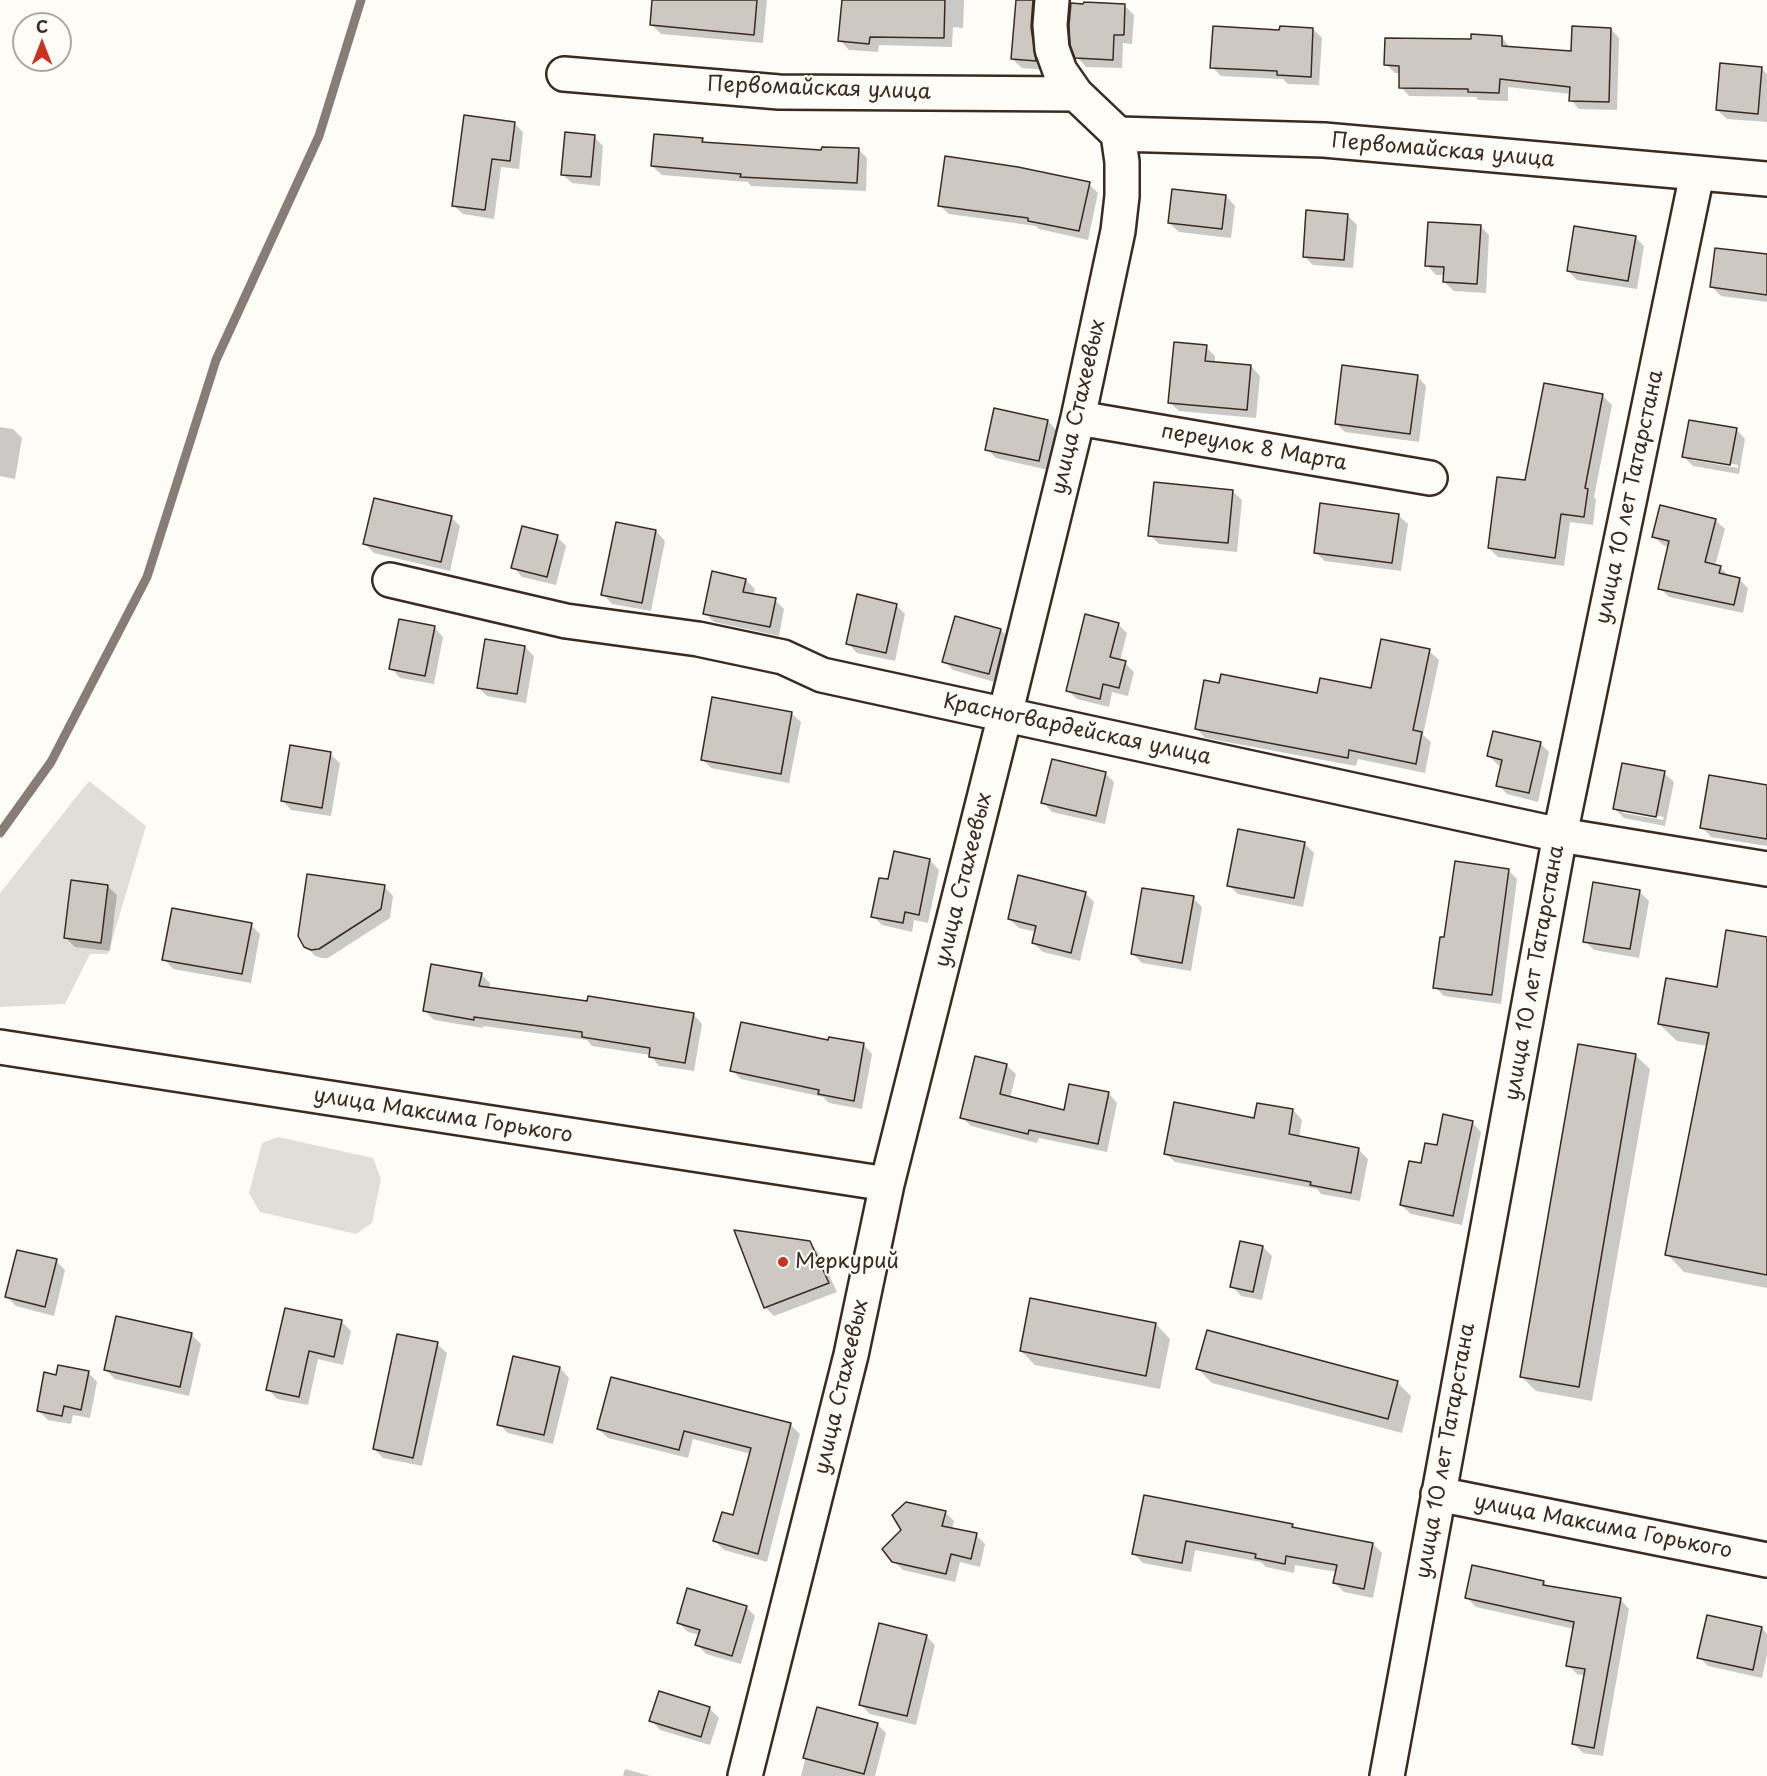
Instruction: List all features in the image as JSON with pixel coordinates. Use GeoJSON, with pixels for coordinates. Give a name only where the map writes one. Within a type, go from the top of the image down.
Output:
{"type":"FeatureCollection","features":[{"type":"Feature","properties":{"kind":"street"},"geometry":{"type":"LineString","coordinates":[[1052,0],[1050,25],[1052,49],[1060,71],[1076,94],[1118,134]]}},
{"type":"Feature","properties":{"kind":"street","name":"Первомайская улица"},"geometry":{"type":"LineString","coordinates":[[564,74],[779,92],[1076,94]]}},
{"type":"Feature","properties":{"kind":"street","name":"Первомайская улица"},"geometry":{"type":"LineString","coordinates":[[1118,134],[1324,140],[1696,174],[1767,178]]}},
{"type":"Feature","properties":{"kind":"street","name":"улица Стахеевых"},"geometry":{"type":"LineString","coordinates":[[745,1776],[851,1355],[887,1184],[1078,418],[1118,231],[1122,196],[1122,162],[1118,134]]}},
{"type":"Feature","properties":{"kind":"street","name":"улица 10 лет Татарстана"},"geometry":{"type":"LineString","coordinates":[[1387,1776],[1560,835],[1696,174]]}},
{"type":"Feature","properties":{"kind":"street","name":"переулок 8 Марта"},"geometry":{"type":"LineString","coordinates":[[1078,418],[1430,478]]}},
{"type":"Feature","properties":{"kind":"street","name":"Красногвардейская улица"},"geometry":{"type":"LineString","coordinates":[[390,580],[566,621],[698,639],[783,657],[822,675],[1560,835],[1767,869]]}},
{"type":"Feature","properties":{"kind":"street","name":"улица Максима Горького"},"geometry":{"type":"LineString","coordinates":[[0,1047],[887,1184]]}},
{"type":"Feature","properties":{"kind":"street","name":"улица Максима Горького"},"geometry":{"type":"LineString","coordinates":[[1438,1494],[1767,1560]]}},
{"type":"Feature","properties":{"kind":"shaded area"},"geometry":{"type":"Polygon","coordinates":[[[89,781],[146,826],[108,954],[90,954],[65,1004],[0,1007],[0,893],[89,781]]]}},
{"type":"Feature","properties":{"kind":"shaded area"},"geometry":{"type":"Polygon","coordinates":[[[278,1137],[373,1158],[381,1179],[372,1223],[356,1234],[260,1212],[249,1193],[262,1143],[278,1137]]]}},
{"type":"Feature","properties":{"kind":"building"},"geometry":{"type":"Polygon","coordinates":[[[652,0],[757,0],[754,35],[650,25],[652,0]]]}},
{"type":"Feature","properties":{"kind":"building"},"geometry":{"type":"Polygon","coordinates":[[[842,0],[945,0],[944,38],[870,37],[869,44],[838,41],[842,0]]]}},
{"type":"Feature","properties":{"kind":"building"},"geometry":{"type":"Polygon","coordinates":[[[1016,0],[1033,0],[1031,27],[1036,61],[1011,59],[1016,0]]]}},
{"type":"Feature","properties":{"kind":"building"},"geometry":{"type":"Polygon","coordinates":[[[1084,2],[1125,4],[1124,35],[1114,35],[1113,60],[1075,58],[1070,45],[1071,3],[1083,4],[1084,2]]]}},
{"type":"Feature","properties":{"kind":"building"},"geometry":{"type":"Polygon","coordinates":[[[1213,26],[1279,30],[1280,26],[1313,28],[1311,77],[1277,75],[1277,71],[1210,68],[1213,26]]]}},
{"type":"Feature","properties":{"kind":"building"},"geometry":{"type":"Polygon","coordinates":[[[1572,26],[1611,28],[1609,102],[1569,101],[1570,87],[1500,79],[1499,93],[1468,92],[1468,89],[1399,88],[1399,66],[1384,65],[1385,38],[1471,39],[1471,34],[1502,36],[1502,46],[1571,51],[1572,26]]]}},
{"type":"Feature","properties":{"kind":"building"},"geometry":{"type":"Polygon","coordinates":[[[1720,63],[1762,67],[1758,114],[1716,110],[1720,63]]]}},
{"type":"Feature","properties":{"kind":"building"},"geometry":{"type":"Polygon","coordinates":[[[464,115],[515,122],[510,161],[492,159],[485,210],[452,206],[464,115]]]}},
{"type":"Feature","properties":{"kind":"building"},"geometry":{"type":"Polygon","coordinates":[[[565,132],[595,135],[591,177],[561,175],[565,132]]]}},
{"type":"Feature","properties":{"kind":"building"},"geometry":{"type":"Polygon","coordinates":[[[654,134],[703,138],[702,142],[821,150],[822,147],[859,148],[857,183],[740,177],[741,174],[651,166],[654,134]]]}},
{"type":"Feature","properties":{"kind":"building"},"geometry":{"type":"Polygon","coordinates":[[[945,156],[1018,167],[1090,182],[1079,231],[1028,221],[1028,218],[938,206],[945,156]]]}},
{"type":"Feature","properties":{"kind":"building"},"geometry":{"type":"Polygon","coordinates":[[[1172,189],[1226,195],[1222,229],[1168,223],[1172,189]]]}},
{"type":"Feature","properties":{"kind":"building"},"geometry":{"type":"Polygon","coordinates":[[[1306,210],[1348,214],[1344,260],[1303,257],[1306,210]]]}},
{"type":"Feature","properties":{"kind":"building"},"geometry":{"type":"Polygon","coordinates":[[[1428,222],[1481,225],[1477,284],[1443,282],[1444,267],[1425,266],[1428,222]]]}},
{"type":"Feature","properties":{"kind":"building"},"geometry":{"type":"Polygon","coordinates":[[[1574,226],[1636,236],[1628,281],[1567,271],[1574,226]]]}},
{"type":"Feature","properties":{"kind":"building"},"geometry":{"type":"Polygon","coordinates":[[[1715,248],[1767,254],[1767,295],[1710,287],[1715,248]]]}},
{"type":"Feature","properties":{"kind":"building"},"geometry":{"type":"Polygon","coordinates":[[[1174,342],[1207,345],[1205,361],[1251,365],[1247,410],[1168,403],[1174,342]]]}},
{"type":"Feature","properties":{"kind":"building"},"geometry":{"type":"Polygon","coordinates":[[[1342,365],[1418,375],[1410,434],[1335,424],[1342,365]]]}},
{"type":"Feature","properties":{"kind":"building"},"geometry":{"type":"Polygon","coordinates":[[[1544,383],[1603,394],[1585,488],[1588,489],[1584,517],[1561,514],[1555,558],[1488,548],[1497,477],[1525,480],[1544,383]]]}},
{"type":"Feature","properties":{"kind":"building"},"geometry":{"type":"Polygon","coordinates":[[[994,408],[1048,420],[1039,461],[985,450],[994,408]]]}},
{"type":"Feature","properties":{"kind":"building"},"geometry":{"type":"Polygon","coordinates":[[[1689,420],[1737,428],[1730,465],[1682,457],[1689,420]]]}},
{"type":"Feature","properties":{"kind":"building"},"geometry":{"type":"Polygon","coordinates":[[[1154,482],[1233,490],[1228,543],[1148,536],[1154,482]]]}},
{"type":"Feature","properties":{"kind":"building"},"geometry":{"type":"Polygon","coordinates":[[[374,498],[452,516],[441,562],[363,544],[374,498]]]}},
{"type":"Feature","properties":{"kind":"building"},"geometry":{"type":"Polygon","coordinates":[[[1320,503],[1399,514],[1392,563],[1314,553],[1320,503]]]}},
{"type":"Feature","properties":{"kind":"building"},"geometry":{"type":"Polygon","coordinates":[[[1660,505],[1716,519],[1705,562],[1721,566],[1719,573],[1740,578],[1734,605],[1658,589],[1669,541],[1652,537],[1660,505]]]}},
{"type":"Feature","properties":{"kind":"building"},"geometry":{"type":"Polygon","coordinates":[[[616,522],[656,530],[642,603],[601,595],[616,522]]]}},
{"type":"Feature","properties":{"kind":"building"},"geometry":{"type":"Polygon","coordinates":[[[522,526],[558,535],[547,577],[511,568],[522,526]]]}},
{"type":"Feature","properties":{"kind":"building"},"geometry":{"type":"Polygon","coordinates":[[[712,571],[746,579],[743,592],[776,598],[770,627],[703,614],[712,571]]]}},
{"type":"Feature","properties":{"kind":"building"},"geometry":{"type":"Polygon","coordinates":[[[857,594],[897,604],[886,653],[846,644],[857,594]]]}},
{"type":"Feature","properties":{"kind":"building"},"geometry":{"type":"Polygon","coordinates":[[[1085,614],[1119,623],[1110,657],[1126,661],[1119,688],[1103,684],[1100,699],[1066,691],[1085,614]]]}},
{"type":"Feature","properties":{"kind":"building"},"geometry":{"type":"Polygon","coordinates":[[[955,616],[1001,629],[989,674],[942,662],[955,616]]]}},
{"type":"Feature","properties":{"kind":"building"},"geometry":{"type":"Polygon","coordinates":[[[399,619],[435,626],[425,676],[389,669],[399,619]]]}},
{"type":"Feature","properties":{"kind":"building"},"geometry":{"type":"Polygon","coordinates":[[[485,639],[525,646],[517,694],[477,688],[485,639]]]}},
{"type":"Feature","properties":{"kind":"building"},"geometry":{"type":"Polygon","coordinates":[[[1381,639],[1430,649],[1413,730],[1422,732],[1416,764],[1349,750],[1348,758],[1195,729],[1204,680],[1219,683],[1221,674],[1317,693],[1320,678],[1371,688],[1381,639]]]}},
{"type":"Feature","properties":{"kind":"building"},"geometry":{"type":"Polygon","coordinates":[[[712,697],[792,712],[781,774],[701,760],[712,697]]]}},
{"type":"Feature","properties":{"kind":"building"},"geometry":{"type":"Polygon","coordinates":[[[1493,731],[1541,742],[1529,793],[1496,786],[1502,760],[1487,756],[1493,731]]]}},
{"type":"Feature","properties":{"kind":"building"},"geometry":{"type":"Polygon","coordinates":[[[290,745],[331,752],[322,808],[281,801],[290,745]]]}},
{"type":"Feature","properties":{"kind":"building"},"geometry":{"type":"Polygon","coordinates":[[[1052,759],[1106,772],[1096,816],[1041,803],[1052,759]]]}},
{"type":"Feature","properties":{"kind":"building"},"geometry":{"type":"Polygon","coordinates":[[[1622,763],[1665,771],[1656,817],[1613,809],[1622,763]]]}},
{"type":"Feature","properties":{"kind":"building"},"geometry":{"type":"Polygon","coordinates":[[[1709,775],[1767,785],[1767,839],[1700,828],[1709,775]]]}},
{"type":"Feature","properties":{"kind":"building"},"geometry":{"type":"Polygon","coordinates":[[[1238,829],[1305,842],[1294,898],[1227,886],[1238,829]]]}},
{"type":"Feature","properties":{"kind":"building"},"geometry":{"type":"Polygon","coordinates":[[[894,851],[930,859],[919,915],[905,912],[903,923],[871,917],[879,878],[888,879],[894,851]]]}},
{"type":"Feature","properties":{"kind":"building"},"geometry":{"type":"Polygon","coordinates":[[[1455,861],[1509,869],[1492,995],[1433,988],[1440,937],[1444,937],[1455,861]]]}},
{"type":"Feature","properties":{"kind":"building"},"geometry":{"type":"Polygon","coordinates":[[[307,874],[385,885],[381,909],[319,949],[311,950],[304,947],[298,936],[307,874]]]}},
{"type":"Feature","properties":{"kind":"building"},"geometry":{"type":"Polygon","coordinates":[[[1018,875],[1086,892],[1071,953],[1032,943],[1036,926],[1008,919],[1018,875]]]}},
{"type":"Feature","properties":{"kind":"building"},"geometry":{"type":"Polygon","coordinates":[[[71,880],[108,885],[101,943],[64,938],[71,880]]]}},
{"type":"Feature","properties":{"kind":"building"},"geometry":{"type":"Polygon","coordinates":[[[1593,882],[1640,890],[1630,949],[1583,942],[1593,882]]]}},
{"type":"Feature","properties":{"kind":"building"},"geometry":{"type":"Polygon","coordinates":[[[1142,888],[1194,896],[1182,963],[1131,954],[1142,888]]]}},
{"type":"Feature","properties":{"kind":"building"},"geometry":{"type":"Polygon","coordinates":[[[172,908],[252,923],[242,974],[162,960],[172,908]]]}},
{"type":"Feature","properties":{"kind":"building"},"geometry":{"type":"Polygon","coordinates":[[[1726,930],[1767,937],[1767,1275],[1665,1255],[1709,1033],[1658,1024],[1666,978],[1717,987],[1726,930]]]}},
{"type":"Feature","properties":{"kind":"building"},"geometry":{"type":"Polygon","coordinates":[[[431,964],[482,973],[479,986],[587,1001],[588,996],[694,1013],[685,1063],[649,1057],[650,1048],[582,1037],[582,1032],[474,1017],[474,1020],[423,1011],[431,964]]]}},
{"type":"Feature","properties":{"kind":"building"},"geometry":{"type":"Polygon","coordinates":[[[741,1022],[828,1040],[829,1037],[864,1043],[854,1101],[818,1094],[819,1090],[730,1071],[741,1022]]]}},
{"type":"Feature","properties":{"kind":"building"},"geometry":{"type":"Polygon","coordinates":[[[1578,1044],[1636,1054],[1579,1387],[1520,1377],[1578,1044]]]}},
{"type":"Feature","properties":{"kind":"building"},"geometry":{"type":"Polygon","coordinates":[[[975,1056],[1007,1064],[1000,1094],[1064,1110],[1069,1084],[1109,1092],[1098,1144],[1029,1130],[1028,1134],[960,1118],[975,1056]]]}},
{"type":"Feature","properties":{"kind":"building"},"geometry":{"type":"Polygon","coordinates":[[[1174,1102],[1254,1118],[1257,1103],[1293,1109],[1289,1134],[1359,1148],[1351,1193],[1310,1185],[1311,1182],[1164,1154],[1174,1102]]]}},
{"type":"Feature","properties":{"kind":"building"},"geometry":{"type":"Polygon","coordinates":[[[1443,1114],[1473,1121],[1453,1216],[1400,1205],[1409,1161],[1421,1163],[1425,1143],[1437,1145],[1443,1114]]]}},
{"type":"Feature","properties":{"kind":"building","name":"Меркурий"},"geometry":{"type":"Polygon","coordinates":[[[734,1230],[810,1241],[829,1283],[764,1308],[734,1230]]]}},
{"type":"Feature","properties":{"kind":"building"},"geometry":{"type":"Polygon","coordinates":[[[1240,1241],[1263,1246],[1253,1292],[1230,1287],[1240,1241]]]}},
{"type":"Feature","properties":{"kind":"building"},"geometry":{"type":"Polygon","coordinates":[[[17,1250],[57,1259],[45,1307],[5,1297],[17,1250]]]}},
{"type":"Feature","properties":{"kind":"building"},"geometry":{"type":"Polygon","coordinates":[[[1030,1298],[1156,1323],[1146,1376],[1020,1351],[1030,1298]]]}},
{"type":"Feature","properties":{"kind":"building"},"geometry":{"type":"Polygon","coordinates":[[[285,1308],[342,1320],[334,1357],[309,1351],[299,1397],[266,1390],[285,1308]]]}},
{"type":"Feature","properties":{"kind":"building"},"geometry":{"type":"Polygon","coordinates":[[[116,1316],[192,1333],[180,1387],[104,1370],[116,1316]]]}},
{"type":"Feature","properties":{"kind":"building"},"geometry":{"type":"Polygon","coordinates":[[[1207,1330],[1398,1381],[1388,1419],[1196,1369],[1207,1330]]]}},
{"type":"Feature","properties":{"kind":"building"},"geometry":{"type":"Polygon","coordinates":[[[397,1334],[438,1342],[413,1458],[373,1449],[397,1334]]]}},
{"type":"Feature","properties":{"kind":"building"},"geometry":{"type":"Polygon","coordinates":[[[513,1356],[560,1367],[544,1435],[497,1425],[513,1356]]]}},
{"type":"Feature","properties":{"kind":"building"},"geometry":{"type":"Polygon","coordinates":[[[58,1365],[89,1371],[81,1410],[64,1406],[62,1416],[37,1411],[44,1372],[56,1375],[58,1365]]]}},
{"type":"Feature","properties":{"kind":"building"},"geometry":{"type":"Polygon","coordinates":[[[611,1377],[791,1423],[758,1554],[713,1541],[722,1512],[733,1515],[751,1448],[684,1431],[679,1450],[597,1429],[611,1377]]]}},
{"type":"Feature","properties":{"kind":"building"},"geometry":{"type":"Polygon","coordinates":[[[1144,1495],[1293,1524],[1292,1527],[1373,1543],[1364,1589],[1333,1583],[1337,1565],[1286,1556],[1285,1564],[1255,1558],[1256,1554],[1186,1541],[1182,1563],[1132,1554],[1144,1495]]]}},
{"type":"Feature","properties":{"kind":"building"},"geometry":{"type":"Polygon","coordinates":[[[906,1502],[946,1511],[942,1526],[977,1533],[971,1559],[951,1554],[946,1574],[892,1562],[882,1549],[901,1530],[892,1515],[906,1502]]]}},
{"type":"Feature","properties":{"kind":"building"},"geometry":{"type":"Polygon","coordinates":[[[1472,1565],[1544,1581],[1543,1585],[1621,1598],[1594,1748],[1572,1744],[1585,1669],[1566,1666],[1574,1622],[1465,1598],[1472,1565]]]}},
{"type":"Feature","properties":{"kind":"building"},"geometry":{"type":"Polygon","coordinates":[[[687,1588],[747,1606],[732,1656],[695,1645],[700,1630],[677,1623],[687,1588]]]}},
{"type":"Feature","properties":{"kind":"building"},"geometry":{"type":"Polygon","coordinates":[[[1707,1615],[1762,1627],[1753,1670],[1697,1658],[1707,1615]]]}},
{"type":"Feature","properties":{"kind":"building"},"geometry":{"type":"Polygon","coordinates":[[[879,1623],[927,1635],[907,1716],[859,1705],[879,1623]]]}},
{"type":"Feature","properties":{"kind":"building"},"geometry":{"type":"Polygon","coordinates":[[[659,1691],[710,1707],[701,1737],[649,1721],[659,1691]]]}},
{"type":"Feature","properties":{"kind":"building"},"geometry":{"type":"Polygon","coordinates":[[[817,1707],[878,1723],[864,1774],[803,1758],[817,1707]]]}},
{"type":"Feature","properties":{"kind":"waterway"},"geometry":{"type":"LineString","coordinates":[[0,833],[51,762],[147,577],[216,360],[319,136],[361,0]]}},
{"type":"Feature","properties":{"kind":"place","name":"Меркурий"},"geometry":{"type":"Point","coordinates":[783,1262]}}]}
